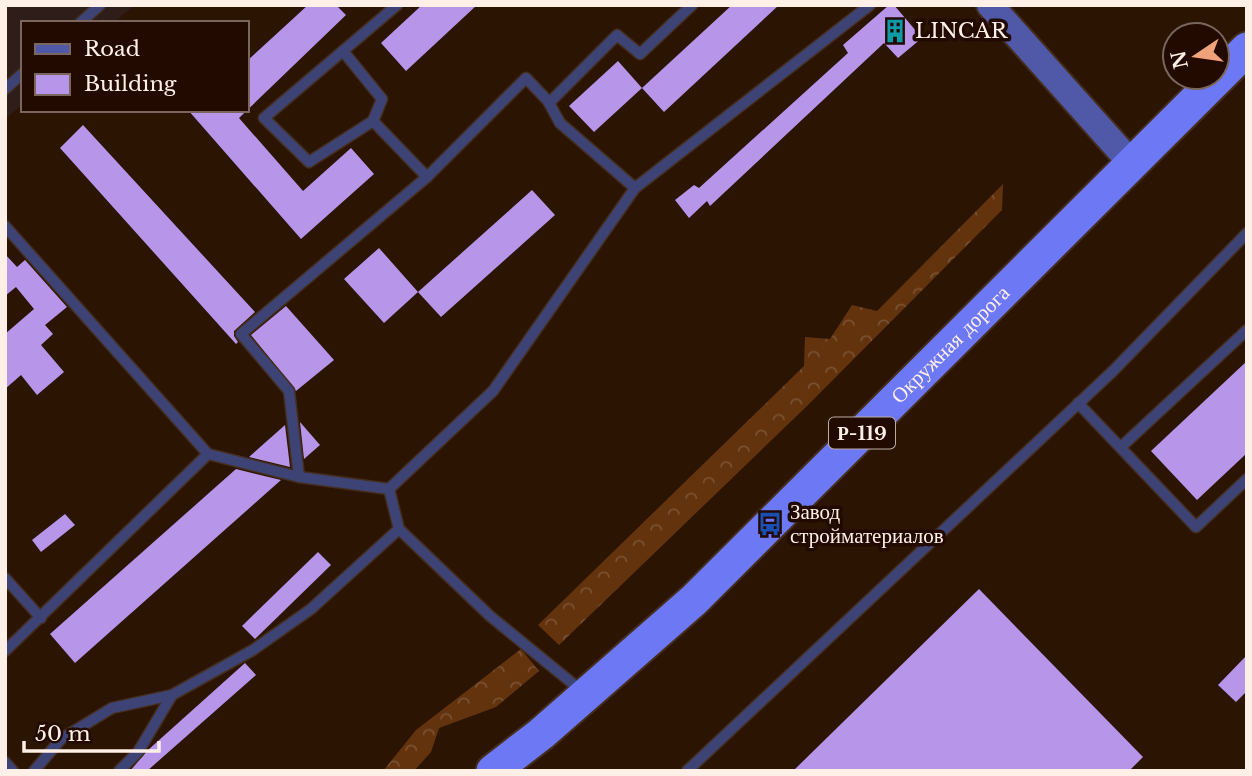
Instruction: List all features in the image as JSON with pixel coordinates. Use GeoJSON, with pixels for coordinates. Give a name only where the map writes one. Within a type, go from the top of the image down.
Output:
{"type":"FeatureCollection","features":[{"type":"Feature","properties":{"kind":"highway","name":"Окружная дорога"},"geometry":{"type":"LineString","coordinates":[[493,771],[541,734],[694,600],[1247,49]]}},
{"type":"Feature","properties":{"kind":"street"},"geometry":{"type":"LineString","coordinates":[[990,5],[1133,165]]}},
{"type":"Feature","properties":{"kind":"lane"},"geometry":{"type":"LineString","coordinates":[[82,21],[100,5]]}},
{"type":"Feature","properties":{"kind":"lane"},"geometry":{"type":"LineString","coordinates":[[343,51],[382,99],[373,121],[309,162],[264,118],[397,5]]}},
{"type":"Feature","properties":{"kind":"lane"},"geometry":{"type":"LineString","coordinates":[[550,103],[617,35],[639,54],[692,5]]}},
{"type":"Feature","properties":{"kind":"lane"},"geometry":{"type":"LineString","coordinates":[[389,489],[493,391],[635,188],[870,5]]}},
{"type":"Feature","properties":{"kind":"lane"},"geometry":{"type":"LineString","coordinates":[[5,89],[21,75]]}},
{"type":"Feature","properties":{"kind":"lane"},"geometry":{"type":"LineString","coordinates":[[299,477],[289,391],[241,334],[427,177],[526,78],[550,103],[560,123],[635,188]]}},
{"type":"Feature","properties":{"kind":"lane"},"geometry":{"type":"LineString","coordinates":[[373,121],[427,177]]}},
{"type":"Feature","properties":{"kind":"lane"},"geometry":{"type":"LineString","coordinates":[[5,226],[208,454],[299,477],[389,489]]}},
{"type":"Feature","properties":{"kind":"lane"},"geometry":{"type":"LineString","coordinates":[[687,771],[1079,403],[1247,233]]}},
{"type":"Feature","properties":{"kind":"lane"},"geometry":{"type":"LineString","coordinates":[[1121,447],[1247,330]]}},
{"type":"Feature","properties":{"kind":"lane"},"geometry":{"type":"LineString","coordinates":[[1079,403],[1196,527],[1247,479]]}},
{"type":"Feature","properties":{"kind":"lane"},"geometry":{"type":"LineString","coordinates":[[5,651],[208,454]]}},
{"type":"Feature","properties":{"kind":"lane"},"geometry":{"type":"LineString","coordinates":[[389,489],[399,529],[490,615],[586,695]]}},
{"type":"Feature","properties":{"kind":"lane"},"geometry":{"type":"LineString","coordinates":[[34,771],[61,739],[112,708],[172,695],[253,650],[311,609],[399,529]]}},
{"type":"Feature","properties":{"kind":"lane"},"geometry":{"type":"LineString","coordinates":[[5,578],[41,618]]}},
{"type":"Feature","properties":{"kind":"lane"},"geometry":{"type":"LineString","coordinates":[[119,771],[138,752],[172,695]]}},
{"type":"Feature","properties":{"kind":"lane"},"geometry":{"type":"LineString","coordinates":[[5,762],[13,771]]}},
{"type":"Feature","properties":{"kind":"shaded area"},"geometry":{"type":"Polygon","coordinates":[[[5,5],[134,5],[116,21],[21,21],[21,106],[5,119],[5,5]]]}},
{"type":"Feature","properties":{"kind":"green space"},"geometry":{"type":"Polygon","coordinates":[[[1003,184],[1002,210],[808,405],[559,645],[538,625],[804,366],[805,337],[830,339],[852,305],[877,311],[1003,184]]]}},
{"type":"Feature","properties":{"kind":"green space"},"geometry":{"type":"Polygon","coordinates":[[[521,649],[539,671],[496,707],[439,728],[431,752],[414,771],[383,771],[416,730],[521,649]]]}},
{"type":"Feature","properties":{"kind":"building"},"geometry":{"type":"Polygon","coordinates":[[[308,5],[336,5],[346,15],[248,109],[248,60],[308,5]]]}},
{"type":"Feature","properties":{"kind":"building"},"geometry":{"type":"Polygon","coordinates":[[[422,5],[477,5],[406,71],[381,43],[422,5]]]}},
{"type":"Feature","properties":{"kind":"building"},"geometry":{"type":"Polygon","coordinates":[[[732,5],[779,5],[664,112],[642,88],[732,5]]]}},
{"type":"Feature","properties":{"kind":"building"},"geometry":{"type":"Polygon","coordinates":[[[889,5],[894,5],[922,38],[898,58],[884,43],[710,206],[707,201],[689,218],[675,200],[694,185],[699,188],[848,53],[843,45],[889,5]]]}},
{"type":"Feature","properties":{"kind":"building"},"geometry":{"type":"Polygon","coordinates":[[[618,61],[642,88],[594,132],[569,106],[618,61]]]}},
{"type":"Feature","properties":{"kind":"building"},"geometry":{"type":"Polygon","coordinates":[[[190,112],[245,112],[239,118],[303,191],[351,148],[374,174],[301,239],[190,112]]]}},
{"type":"Feature","properties":{"kind":"building"},"geometry":{"type":"Polygon","coordinates":[[[83,125],[255,312],[234,331],[238,342],[236,344],[60,148],[83,125]]]}},
{"type":"Feature","properties":{"kind":"building"},"geometry":{"type":"Polygon","coordinates":[[[532,190],[555,215],[441,317],[418,292],[532,190]]]}},
{"type":"Feature","properties":{"kind":"building"},"geometry":{"type":"Polygon","coordinates":[[[379,248],[418,292],[384,323],[344,279],[379,248]]]}},
{"type":"Feature","properties":{"kind":"building"},"geometry":{"type":"Polygon","coordinates":[[[5,254],[17,267],[25,260],[67,307],[45,325],[53,334],[41,345],[64,372],[37,395],[21,375],[5,389],[5,334],[34,309],[16,287],[5,296],[5,254]]]}},
{"type":"Feature","properties":{"kind":"building"},"geometry":{"type":"Polygon","coordinates":[[[286,306],[334,360],[296,391],[251,335],[286,306]]]}},
{"type":"Feature","properties":{"kind":"building"},"geometry":{"type":"Polygon","coordinates":[[[1247,361],[1247,453],[1197,500],[1151,451],[1247,361]]]}},
{"type":"Feature","properties":{"kind":"building"},"geometry":{"type":"Polygon","coordinates":[[[300,422],[320,445],[304,459],[300,422]]]}},
{"type":"Feature","properties":{"kind":"building"},"geometry":{"type":"Polygon","coordinates":[[[285,425],[290,467],[249,457],[285,425]]]}},
{"type":"Feature","properties":{"kind":"building"},"geometry":{"type":"Polygon","coordinates":[[[236,469],[281,480],[75,663],[50,634],[236,469]]]}},
{"type":"Feature","properties":{"kind":"building"},"geometry":{"type":"Polygon","coordinates":[[[65,514],[75,525],[41,552],[32,540],[65,514]]]}},
{"type":"Feature","properties":{"kind":"building"},"geometry":{"type":"Polygon","coordinates":[[[318,552],[331,565],[255,639],[242,626],[318,552]]]}},
{"type":"Feature","properties":{"kind":"building"},"geometry":{"type":"Polygon","coordinates":[[[979,589],[1143,757],[1129,771],[793,771],[979,589]]]}},
{"type":"Feature","properties":{"kind":"building"},"geometry":{"type":"Polygon","coordinates":[[[1247,655],[1247,691],[1236,702],[1218,685],[1247,655]]]}},
{"type":"Feature","properties":{"kind":"building"},"geometry":{"type":"Polygon","coordinates":[[[245,663],[256,675],[147,771],[130,771],[148,750],[245,663]]]}},
{"type":"Feature","properties":{"kind":"place","name":"LINCAR"},"geometry":{"type":"Point","coordinates":[895,31]}},
{"type":"Feature","properties":{"kind":"place","name":"Завод стройматериалов"},"geometry":{"type":"Point","coordinates":[770,524]}}]}
